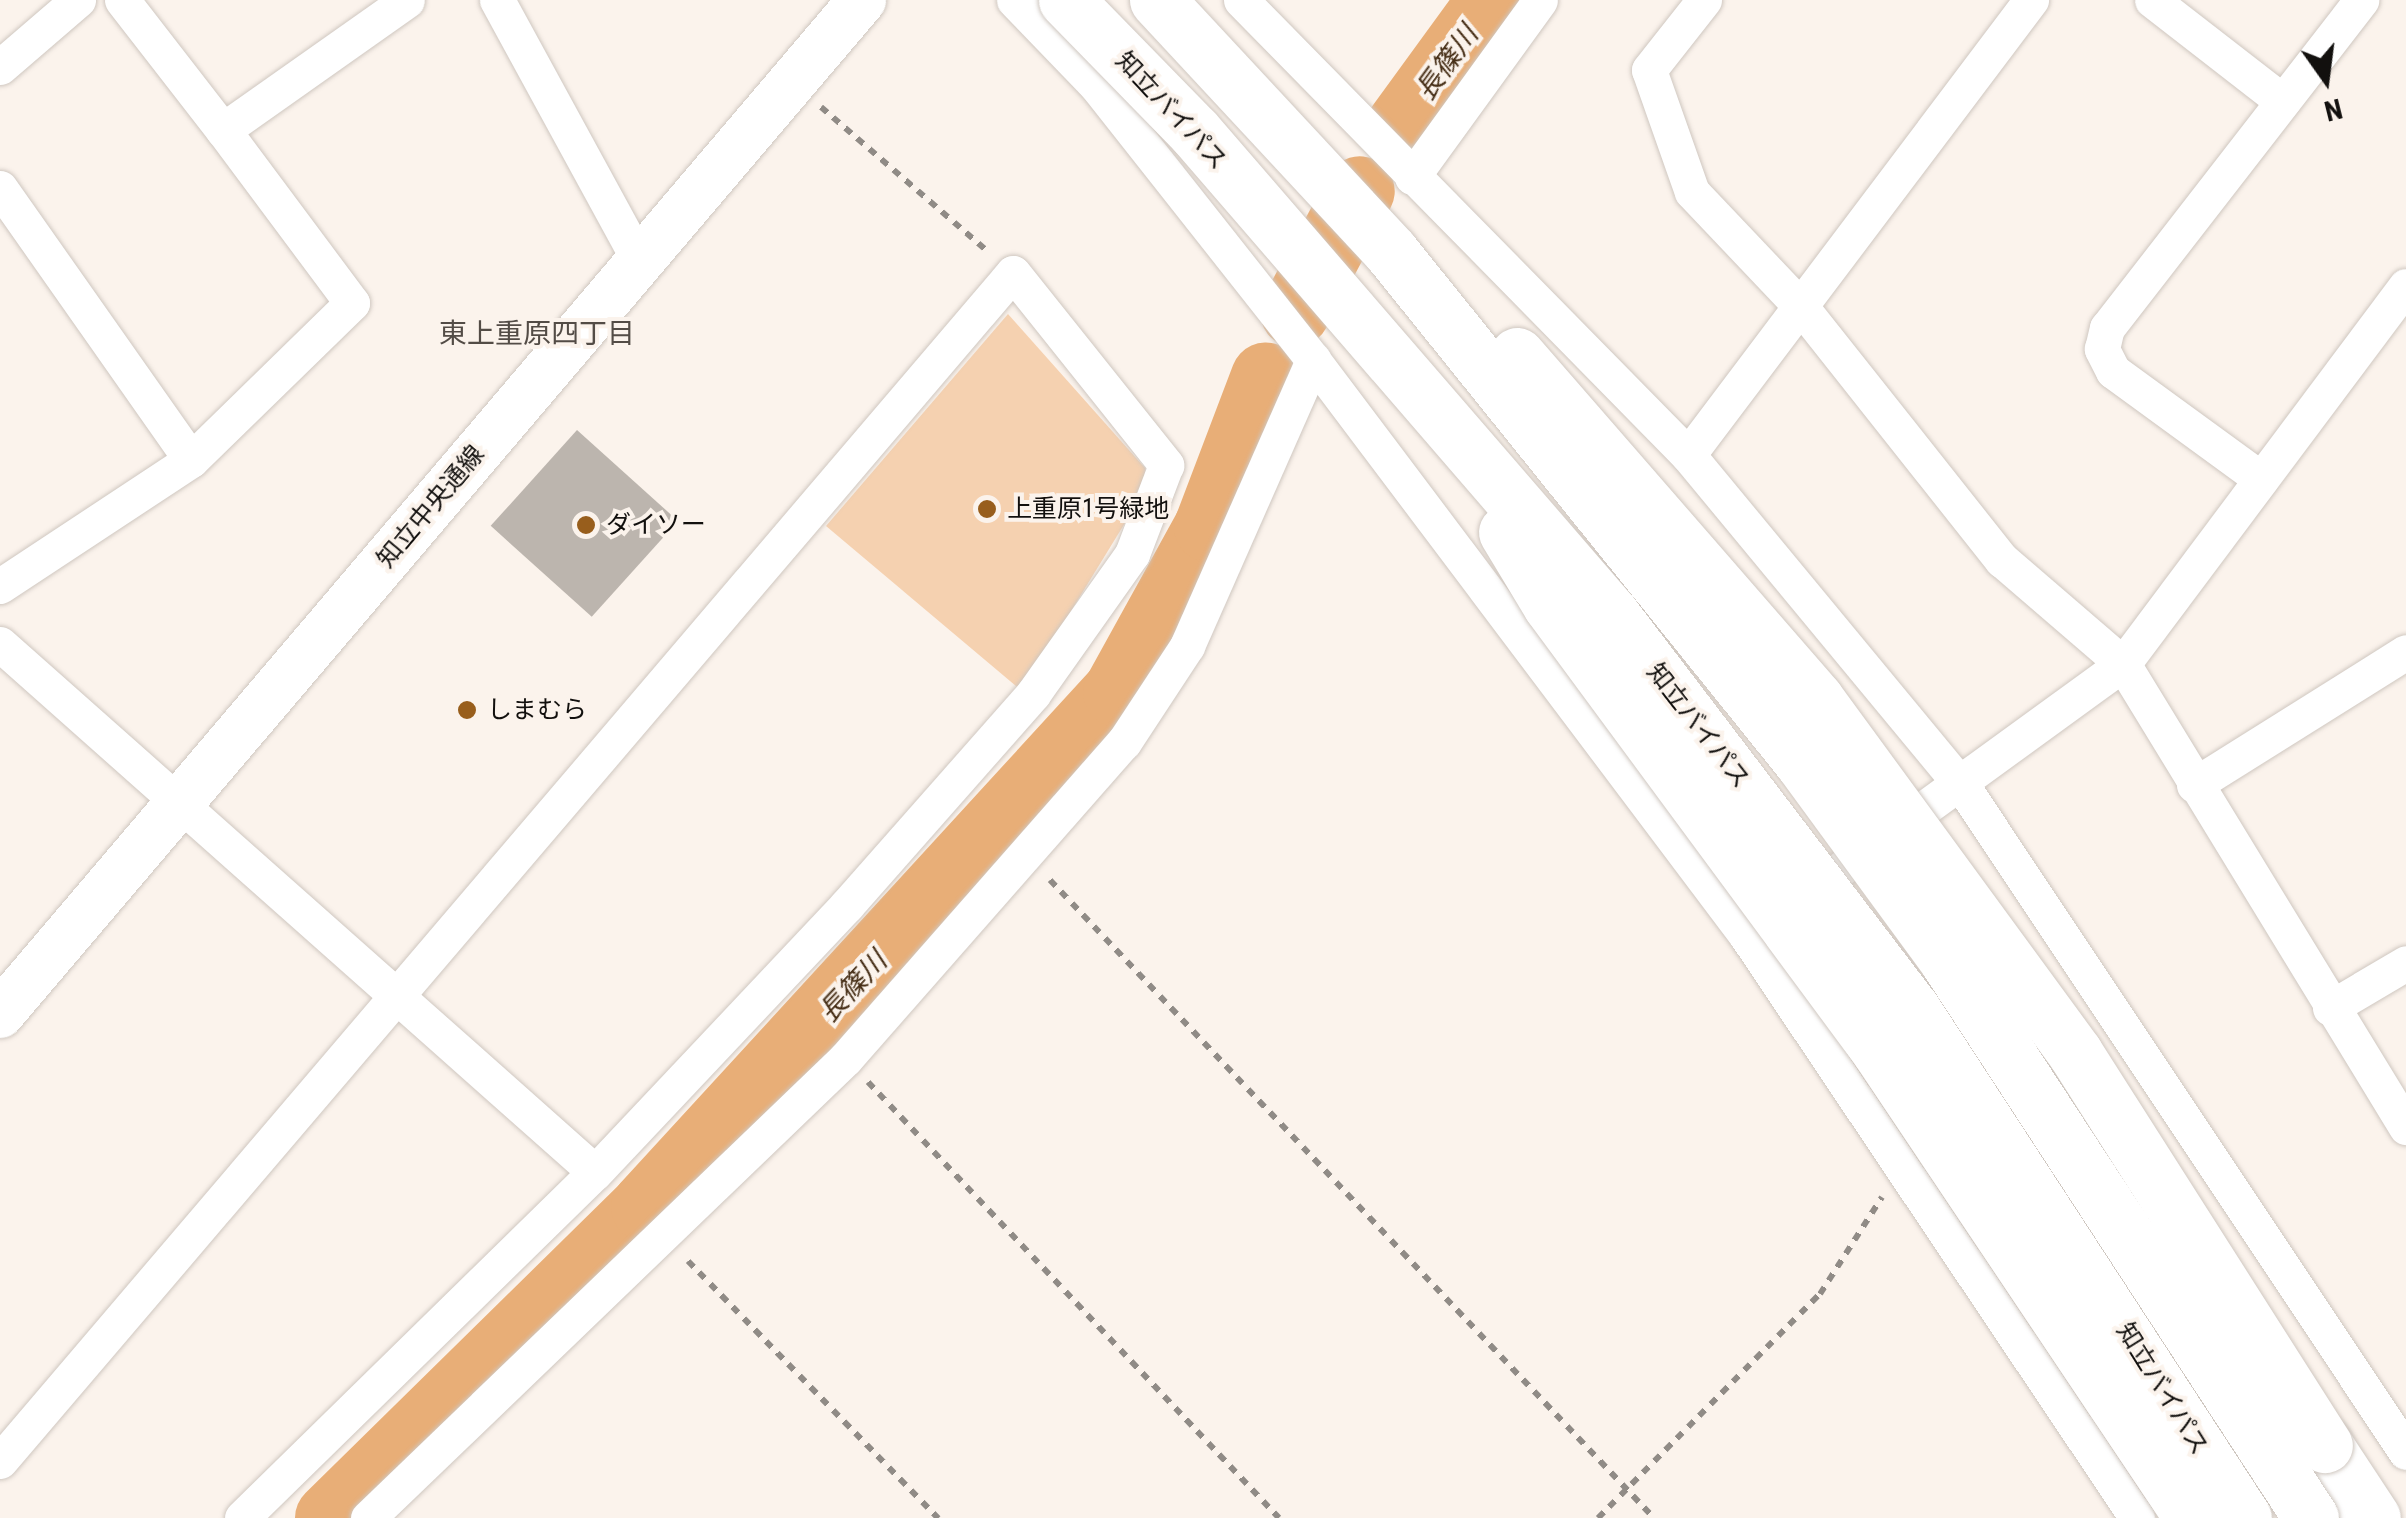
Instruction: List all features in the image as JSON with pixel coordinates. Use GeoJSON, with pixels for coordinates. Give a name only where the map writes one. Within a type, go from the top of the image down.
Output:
{"type":"FeatureCollection","features":[{"type":"Feature","properties":{"kind":"highway","name":"知立バイパス"},"geometry":{"type":"LineString","coordinates":[[1066,0],[1194,131],[1440,424],[1612,615],[1914,1010],[2244,1518]]}},
{"type":"Feature","properties":{"kind":"highway"},"geometry":{"type":"LineString","coordinates":[[1157,0],[1391,252],[1641,555],[1937,947],[2310,1518]]}},
{"type":"Feature","properties":{"kind":"highway"},"geometry":{"type":"LineString","coordinates":[[1391,252],[1504,341],[1816,699],[2074,1054],[2373,1518]]}},
{"type":"Feature","properties":{"kind":"highway"},"geometry":{"type":"LineString","coordinates":[[1440,424],[1550,605],[1880,1051],[2192,1518]]}},
{"type":"Feature","properties":{"kind":"street"},"geometry":{"type":"LineString","coordinates":[[0,66],[78,0]]}},
{"type":"Feature","properties":{"kind":"street"},"geometry":{"type":"LineString","coordinates":[[0,586],[191,460],[352,303],[122,0]]}},
{"type":"Feature","properties":{"kind":"street"},"geometry":{"type":"LineString","coordinates":[[223,130],[407,0]]}},
{"type":"Feature","properties":{"kind":"street"},"geometry":{"type":"LineString","coordinates":[[497,0],[639,260]]}},
{"type":"Feature","properties":{"kind":"street","name":"知立中央通線"},"geometry":{"type":"LineString","coordinates":[[0,1014],[862,0]]}},
{"type":"Feature","properties":{"kind":"street"},"geometry":{"type":"LineString","coordinates":[[1014,0],[1096,85],[1314,360],[1746,935],[1896,1149],[2138,1518]]}},
{"type":"Feature","properties":{"kind":"street"},"geometry":{"type":"LineString","coordinates":[[1241,0],[1688,455],[1963,787],[2406,1452]]}},
{"type":"Feature","properties":{"kind":"street"},"geometry":{"type":"LineString","coordinates":[[1412,177],[1540,0]]}},
{"type":"Feature","properties":{"kind":"street"},"geometry":{"type":"LineString","coordinates":[[1704,0],[1648,70],[1692,192],[1802,308],[2002,560],[2123,664],[2330,1008],[2406,1126]]}},
{"type":"Feature","properties":{"kind":"street"},"geometry":{"type":"LineString","coordinates":[[1688,455],[2031,0]]}},
{"type":"Feature","properties":{"kind":"street"},"geometry":{"type":"LineString","coordinates":[[2152,0],[2282,102]]}},
{"type":"Feature","properties":{"kind":"street"},"geometry":{"type":"LineString","coordinates":[[2261,479],[2113,371],[2102,350],[2107,328],[2361,0]]}},
{"type":"Feature","properties":{"kind":"street"},"geometry":{"type":"LineString","coordinates":[[0,188],[191,460]]}},
{"type":"Feature","properties":{"kind":"street"},"geometry":{"type":"LineString","coordinates":[[0,1461],[1013,273],[1166,465],[1147,522],[1034,694],[596,1172],[242,1518]]}},
{"type":"Feature","properties":{"kind":"street"},"geometry":{"type":"LineString","coordinates":[[1746,935],[1963,787],[2123,664],[2406,287]]}},
{"type":"Feature","properties":{"kind":"street"},"geometry":{"type":"LineString","coordinates":[[368,1518],[846,1058],[1124,742],[1188,646],[1314,360]]}},
{"type":"Feature","properties":{"kind":"street"},"geometry":{"type":"LineString","coordinates":[[0,644],[176,809],[397,995],[596,1172]]}},
{"type":"Feature","properties":{"kind":"street"},"geometry":{"type":"LineString","coordinates":[[2194,785],[2406,652]]}},
{"type":"Feature","properties":{"kind":"street"},"geometry":{"type":"LineString","coordinates":[[2330,1008],[2406,964]]}},
{"type":"Feature","properties":{"kind":"street"},"geometry":{"type":"LineString","coordinates":[[1896,1149],[2103,1000]]}},
{"type":"Feature","properties":{"kind":"path"},"geometry":{"type":"LineString","coordinates":[[792,82],[1013,273]]}},
{"type":"Feature","properties":{"kind":"path"},"geometry":{"type":"LineString","coordinates":[[1025,854],[1654,1518]]}},
{"type":"Feature","properties":{"kind":"path"},"geometry":{"type":"LineString","coordinates":[[846,1058],[1279,1518]]}},
{"type":"Feature","properties":{"kind":"path"},"geometry":{"type":"LineString","coordinates":[[1598,1518],[1820,1294],[1892,1180],[1896,1149]]}},
{"type":"Feature","properties":{"kind":"path"},"geometry":{"type":"LineString","coordinates":[[663,1235],[938,1518]]}},
{"type":"Feature","properties":{"kind":"shaded area","name":"上重原1号緑地"},"geometry":{"type":"Polygon","coordinates":[[[1008,314],[1145,468],[1144,492],[1022,691],[826,526],[1008,314]]]}},
{"type":"Feature","properties":{"kind":"building","name":"ダイソー"},"geometry":{"type":"Polygon","coordinates":[[[577,430],[678,521],[592,617],[491,526],[577,430]]]}},
{"type":"Feature","properties":{"kind":"waterway","name":"長篠川"},"geometry":{"type":"LineString","coordinates":[[1401,126],[1493,0]]}},
{"type":"Feature","properties":{"kind":"waterway","name":"長篠川"},"geometry":{"type":"LineString","coordinates":[[1295,312],[1360,191]]}},
{"type":"Feature","properties":{"kind":"waterway","name":"長篠川"},"geometry":{"type":"LineString","coordinates":[[330,1518],[646,1207],[1118,692],[1209,527],[1266,377]]}},
{"type":"Feature","properties":{"kind":"place","name":"上重原1号緑地"},"geometry":{"type":"Point","coordinates":[987,509]}},
{"type":"Feature","properties":{"kind":"place","name":"ダイソー"},"geometry":{"type":"Point","coordinates":[586,525]}},
{"type":"Feature","properties":{"kind":"place","name":"しまむら"},"geometry":{"type":"Point","coordinates":[467,710]}},
{"type":"Feature","properties":{"kind":"district","name":"東上重原四丁目"},"geometry":{"type":"Point","coordinates":[537,334]}}]}
